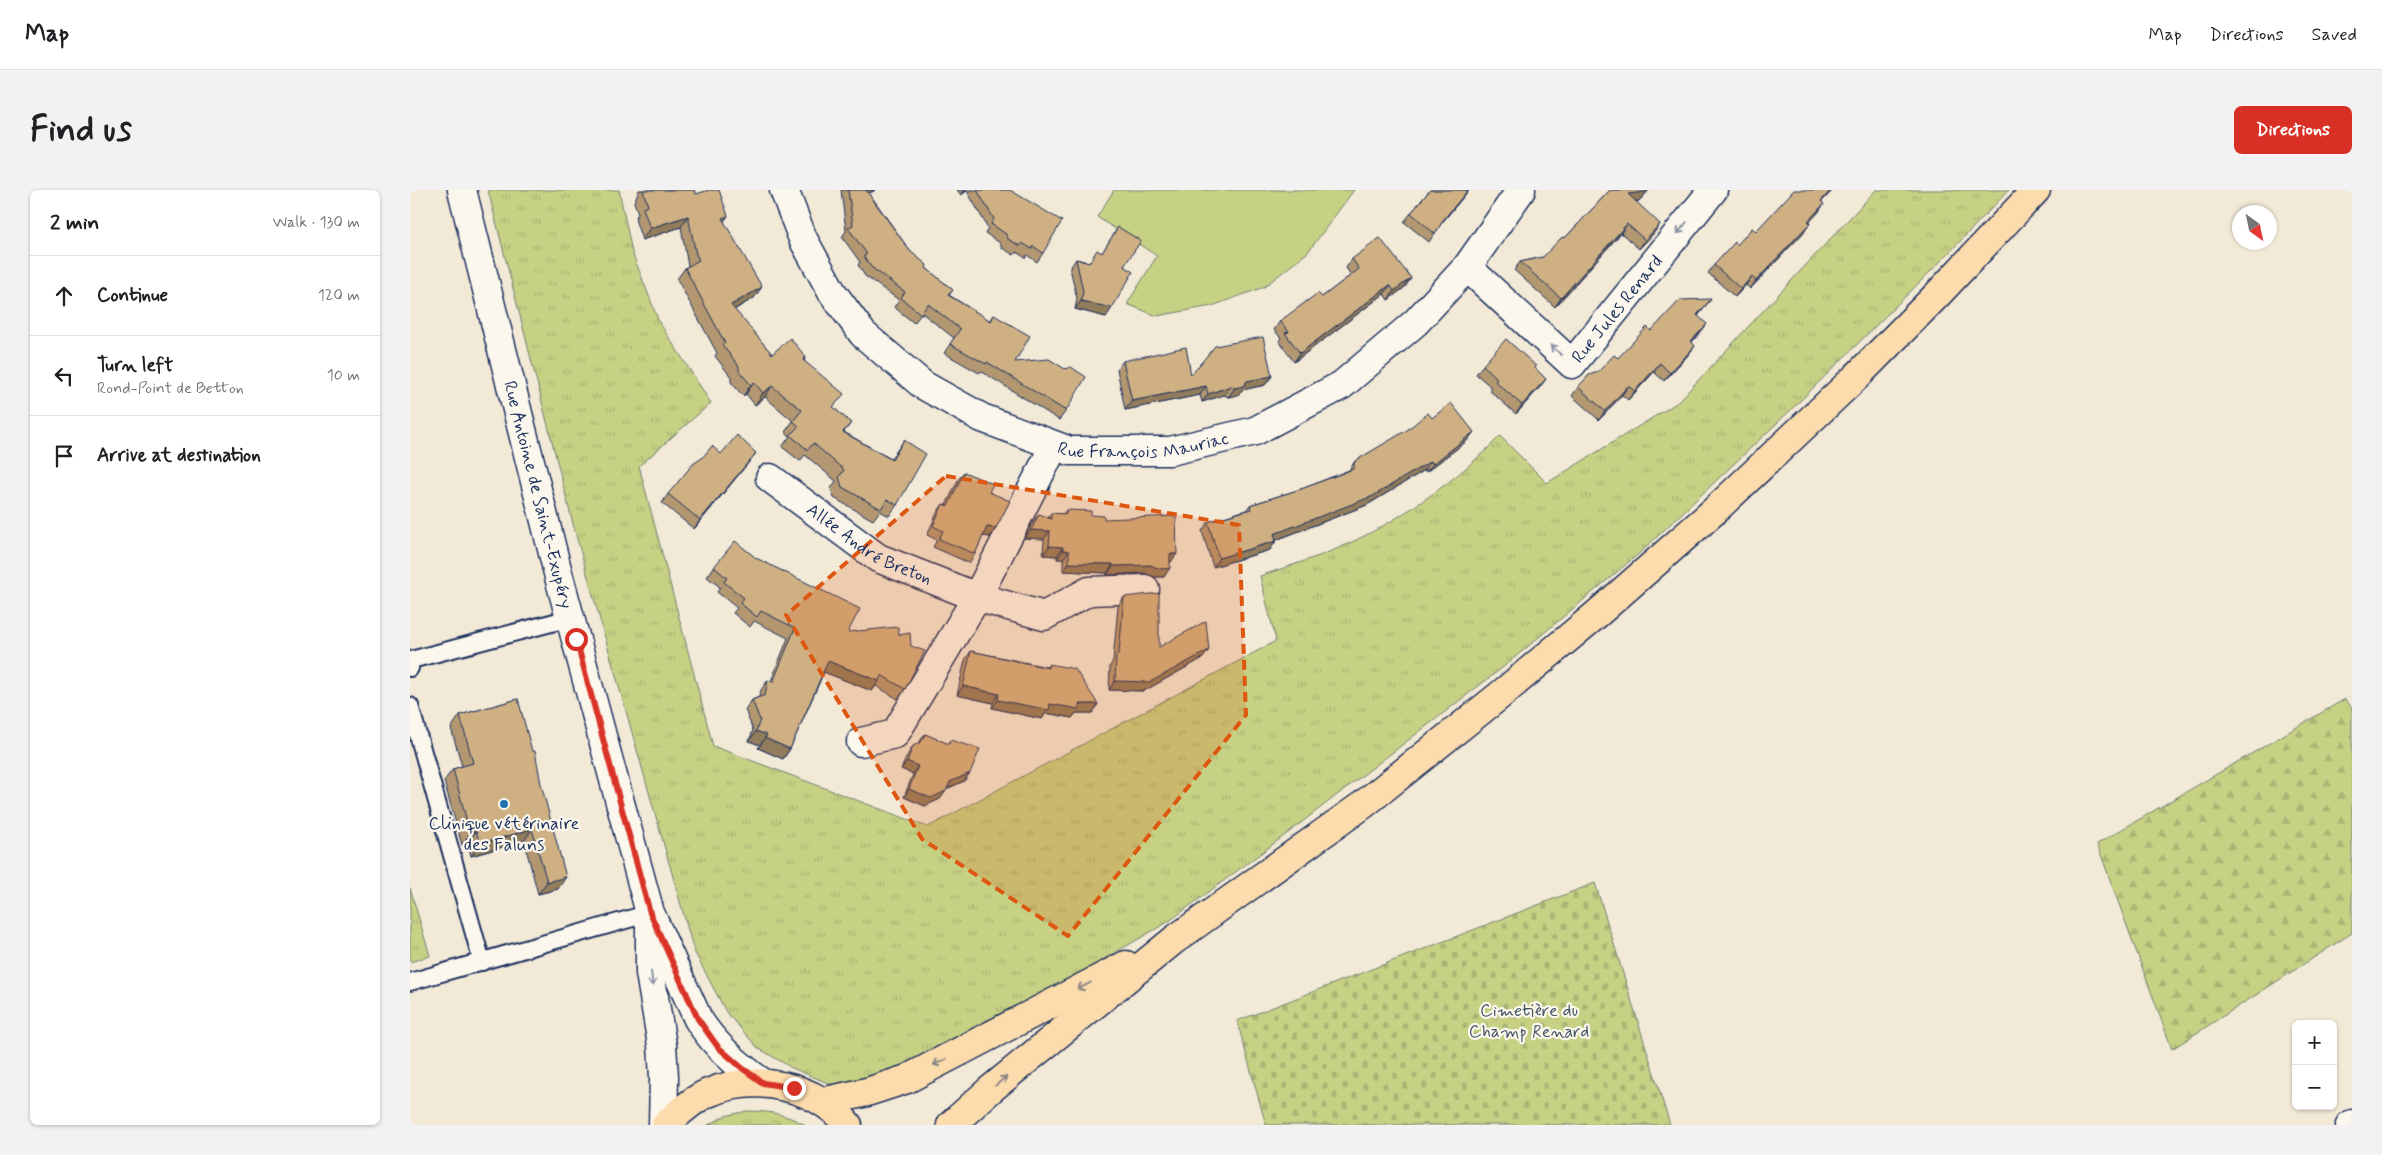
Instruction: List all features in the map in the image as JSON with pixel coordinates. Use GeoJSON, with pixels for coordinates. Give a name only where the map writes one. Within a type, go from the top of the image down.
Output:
{"type":"FeatureCollection","features":[{"type":"Feature","properties":{"kind":"main road"},"geometry":{"type":"LineString","coordinates":[[951,1125],[991,1089],[1174,940],[1298,852],[1426,756],[1656,563],[1856,377],[2036,190]]}},
{"type":"Feature","properties":{"kind":"main road"},"geometry":{"type":"LineString","coordinates":[[822,1102],[867,1092],[907,1078],[1174,940]]}},
{"type":"Feature","properties":{"kind":"main road"},"geometry":{"type":"LineString","coordinates":[[664,1125],[683,1108],[708,1093],[735,1085],[763,1083],[794,1088],[822,1102],[848,1125]]}},
{"type":"Feature","properties":{"kind":"street","name":"Rue Antoine de Saint-Exupéry"},"geometry":{"type":"LineString","coordinates":[[462,190],[570,618],[650,913],[698,1019],[707,1033],[718,1047],[763,1083]]}},
{"type":"Feature","properties":{"kind":"street","name":"Rue François Mauriac"},"geometry":{"type":"LineString","coordinates":[[784,190],[811,254],[832,292],[863,334],[923,385],[982,418],[1070,451],[1170,450],[1255,431],[1342,385],[1416,322],[1467,267],[1521,190]]}},
{"type":"Feature","properties":{"kind":"street","name":"Rue Jules Renard"},"geometry":{"type":"LineString","coordinates":[[1467,267],[1572,364],[1713,190]]}},
{"type":"Feature","properties":{"kind":"street"},"geometry":{"type":"LineString","coordinates":[[861,742],[895,734],[976,598],[1054,446]]}},
{"type":"Feature","properties":{"kind":"street","name":"Allée André Breton"},"geometry":{"type":"LineString","coordinates":[[770,478],[878,558],[976,598],[1044,616],[1089,590],[1145,589]]}},
{"type":"Feature","properties":{"kind":"street","name":"Rue Antoine de Saint-Exupéry"},"geometry":{"type":"LineString","coordinates":[[650,913],[650,973],[662,1045],[664,1125]]}},
{"type":"Feature","properties":{"kind":"lane"},"geometry":{"type":"LineString","coordinates":[[410,668],[411,660],[570,618]]}},
{"type":"Feature","properties":{"kind":"lane"},"geometry":{"type":"LineString","coordinates":[[410,706],[482,962]]}},
{"type":"Feature","properties":{"kind":"lane"},"geometry":{"type":"LineString","coordinates":[[410,982],[650,913]]}},
{"type":"Feature","properties":{"kind":"highlighted area"},"geometry":{"type":"Polygon","coordinates":[[[946,476],[1239,525],[1246,715],[1068,936],[922,839],[786,615],[946,476]]]}},
{"type":"Feature","properties":{"kind":"green space"},"geometry":{"type":"Polygon","coordinates":[[[488,190],[619,190],[632,252],[659,322],[711,403],[639,466],[713,746],[928,827],[1276,641],[1260,576],[1339,548],[1382,526],[1425,500],[1445,485],[1500,436],[1547,483],[1678,402],[1876,190],[2009,190],[1944,258],[1795,406],[1642,551],[1502,668],[1280,839],[1168,922],[1014,1011],[888,1073],[853,1084],[830,1084],[792,1068],[758,1048],[726,1012],[694,951],[574,528],[488,190]]]}},
{"type":"Feature","properties":{"kind":"green space"},"geometry":{"type":"Polygon","coordinates":[[[1114,190],[1354,190],[1308,252],[1264,287],[1212,306],[1157,316],[1127,304],[1157,256],[1097,217],[1114,190]]]}},
{"type":"Feature","properties":{"kind":"green space"},"geometry":{"type":"Polygon","coordinates":[[[2345,699],[2352,708],[2352,933],[2172,1049],[2097,844],[2345,699]]]}},
{"type":"Feature","properties":{"kind":"green space","name":"Cimetière du Champ Renard"},"geometry":{"type":"Polygon","coordinates":[[[1595,883],[1670,1125],[1266,1125],[1237,1021],[1595,883]]]}},
{"type":"Feature","properties":{"kind":"green space"},"geometry":{"type":"Polygon","coordinates":[[[410,888],[430,956],[410,962],[410,888]]]}},
{"type":"Feature","properties":{"kind":"green space"},"geometry":{"type":"Polygon","coordinates":[[[747,1111],[777,1114],[805,1125],[708,1125],[725,1116],[747,1111]]]}},
{"type":"Feature","properties":{"kind":"building"},"geometry":{"type":"Polygon","coordinates":[[[643,190],[694,190],[696,194],[709,190],[719,190],[728,216],[722,218],[762,287],[731,305],[772,354],[790,338],[806,357],[803,360],[844,394],[833,407],[851,423],[843,432],[892,460],[904,440],[926,454],[897,505],[887,499],[881,509],[842,487],[839,477],[844,470],[813,443],[808,450],[790,435],[799,426],[793,421],[802,410],[772,386],[763,393],[754,382],[751,385],[739,371],[739,366],[722,345],[725,343],[685,268],[699,260],[688,216],[650,228],[643,208],[648,206],[643,190]]]}},
{"type":"Feature","properties":{"kind":"building"},"geometry":{"type":"Polygon","coordinates":[[[848,190],[866,190],[910,251],[927,265],[926,268],[953,290],[948,295],[991,321],[994,315],[1030,336],[1015,362],[1049,359],[1065,369],[1071,367],[1086,377],[1066,411],[987,362],[986,364],[950,344],[960,329],[928,304],[921,314],[901,298],[905,292],[871,267],[864,256],[867,254],[848,228],[853,225],[848,190]]]}},
{"type":"Feature","properties":{"kind":"building"},"geometry":{"type":"Polygon","coordinates":[[[977,190],[1010,190],[1062,221],[1043,253],[1033,246],[1032,249],[1022,243],[1020,246],[1008,239],[1006,234],[991,224],[994,219],[977,190]]]}},
{"type":"Feature","properties":{"kind":"building"},"geometry":{"type":"Polygon","coordinates":[[[1430,190],[1468,190],[1444,219],[1435,234],[1411,213],[1430,190]]]}},
{"type":"Feature","properties":{"kind":"building"},"geometry":{"type":"Polygon","coordinates":[[[1610,190],[1647,190],[1645,192],[1628,194],[1660,224],[1645,240],[1627,224],[1561,298],[1520,262],[1543,257],[1561,238],[1566,237],[1610,190]]]}},
{"type":"Feature","properties":{"kind":"building"},"geometry":{"type":"Polygon","coordinates":[[[1794,190],[1831,190],[1821,201],[1824,204],[1808,221],[1810,223],[1756,281],[1752,276],[1741,289],[1714,265],[1735,242],[1737,245],[1752,228],[1756,231],[1794,190]]]}},
{"type":"Feature","properties":{"kind":"building"},"geometry":{"type":"Polygon","coordinates":[[[1118,227],[1141,241],[1124,266],[1133,272],[1112,308],[1081,301],[1083,291],[1076,259],[1089,263],[1097,250],[1102,253],[1118,227]]]}},
{"type":"Feature","properties":{"kind":"building"},"geometry":{"type":"Polygon","coordinates":[[[1380,238],[1411,278],[1394,291],[1390,285],[1300,353],[1285,333],[1289,332],[1280,321],[1318,293],[1322,297],[1359,269],[1352,259],[1380,238]]]}},
{"type":"Feature","properties":{"kind":"building"},"geometry":{"type":"Polygon","coordinates":[[[1711,299],[1697,315],[1707,324],[1691,341],[1695,346],[1670,373],[1660,363],[1635,391],[1628,386],[1605,411],[1578,387],[1589,375],[1598,372],[1614,355],[1618,358],[1647,327],[1651,331],[1680,300],[1711,299]]]}},
{"type":"Feature","properties":{"kind":"building"},"geometry":{"type":"Polygon","coordinates":[[[1263,337],[1272,376],[1247,381],[1244,386],[1235,388],[1231,386],[1208,394],[1206,386],[1132,401],[1123,361],[1186,347],[1191,375],[1215,346],[1263,337]]]}},
{"type":"Feature","properties":{"kind":"building"},"geometry":{"type":"Polygon","coordinates":[[[1506,339],[1536,366],[1535,368],[1546,379],[1522,405],[1496,382],[1496,377],[1483,365],[1506,339]]]}},
{"type":"Feature","properties":{"kind":"building"},"geometry":{"type":"Polygon","coordinates":[[[1451,403],[1474,432],[1433,464],[1431,461],[1373,496],[1274,534],[1276,541],[1219,558],[1208,522],[1251,509],[1250,505],[1304,488],[1353,469],[1355,461],[1407,430],[1428,413],[1432,418],[1451,403]]]}},
{"type":"Feature","properties":{"kind":"building"},"geometry":{"type":"Polygon","coordinates":[[[737,435],[756,453],[700,520],[668,494],[693,464],[702,458],[712,446],[721,454],[737,435]]]}},
{"type":"Feature","properties":{"kind":"building"},"geometry":{"type":"Polygon","coordinates":[[[964,472],[993,484],[989,492],[1010,501],[996,528],[987,527],[975,554],[939,539],[943,531],[933,526],[943,504],[948,506],[964,472]]]}},
{"type":"Feature","properties":{"kind":"building"},"geometry":{"type":"Polygon","coordinates":[[[1066,510],[1091,511],[1091,515],[1104,516],[1104,519],[1176,516],[1177,554],[1170,554],[1170,568],[1161,569],[1150,565],[1113,566],[1113,564],[1069,563],[1069,551],[1063,550],[1063,547],[1049,546],[1050,531],[1031,530],[1039,514],[1051,519],[1051,513],[1066,514],[1066,510]]]}},
{"type":"Feature","properties":{"kind":"building"},"geometry":{"type":"Polygon","coordinates":[[[735,541],[756,558],[860,609],[848,632],[898,627],[899,635],[910,633],[911,646],[925,651],[905,689],[881,675],[879,681],[828,661],[790,749],[765,738],[767,735],[756,731],[760,720],[752,700],[765,695],[768,680],[773,682],[795,628],[761,611],[757,617],[740,603],[744,598],[724,582],[727,578],[714,567],[735,541]]]}},
{"type":"Feature","properties":{"kind":"building"},"geometry":{"type":"Polygon","coordinates":[[[1159,593],[1159,647],[1206,621],[1209,650],[1150,682],[1115,681],[1116,657],[1119,653],[1124,597],[1159,593]]]}},
{"type":"Feature","properties":{"kind":"building"},"geometry":{"type":"Polygon","coordinates":[[[971,651],[1048,668],[1049,664],[1075,669],[1098,704],[1079,704],[1079,709],[1050,704],[1049,710],[998,700],[999,694],[963,686],[971,651]]]}},
{"type":"Feature","properties":{"kind":"building","name":"Clinique vétérinaire des Faluns"},"geometry":{"type":"Polygon","coordinates":[[[518,699],[532,751],[535,751],[541,784],[566,877],[547,882],[532,829],[480,844],[476,831],[470,833],[453,769],[473,763],[460,715],[518,699]]]}},
{"type":"Feature","properties":{"kind":"building"},"geometry":{"type":"Polygon","coordinates":[[[925,734],[949,744],[950,740],[980,749],[970,773],[950,782],[946,791],[931,798],[909,789],[918,766],[907,761],[913,746],[921,742],[925,734]]]}},
{"type":"Feature","properties":{"kind":"place","name":"Clinique vétérinaire des Faluns"},"geometry":{"type":"Point","coordinates":[504,804]}},
{"type":"Feature","properties":{"kind":"route"},"geometry":{"type":"LineString","coordinates":[[576,639],[650,913],[698,1019],[718,1047],[742,1068],[763,1083],[794,1088]]}}]}
